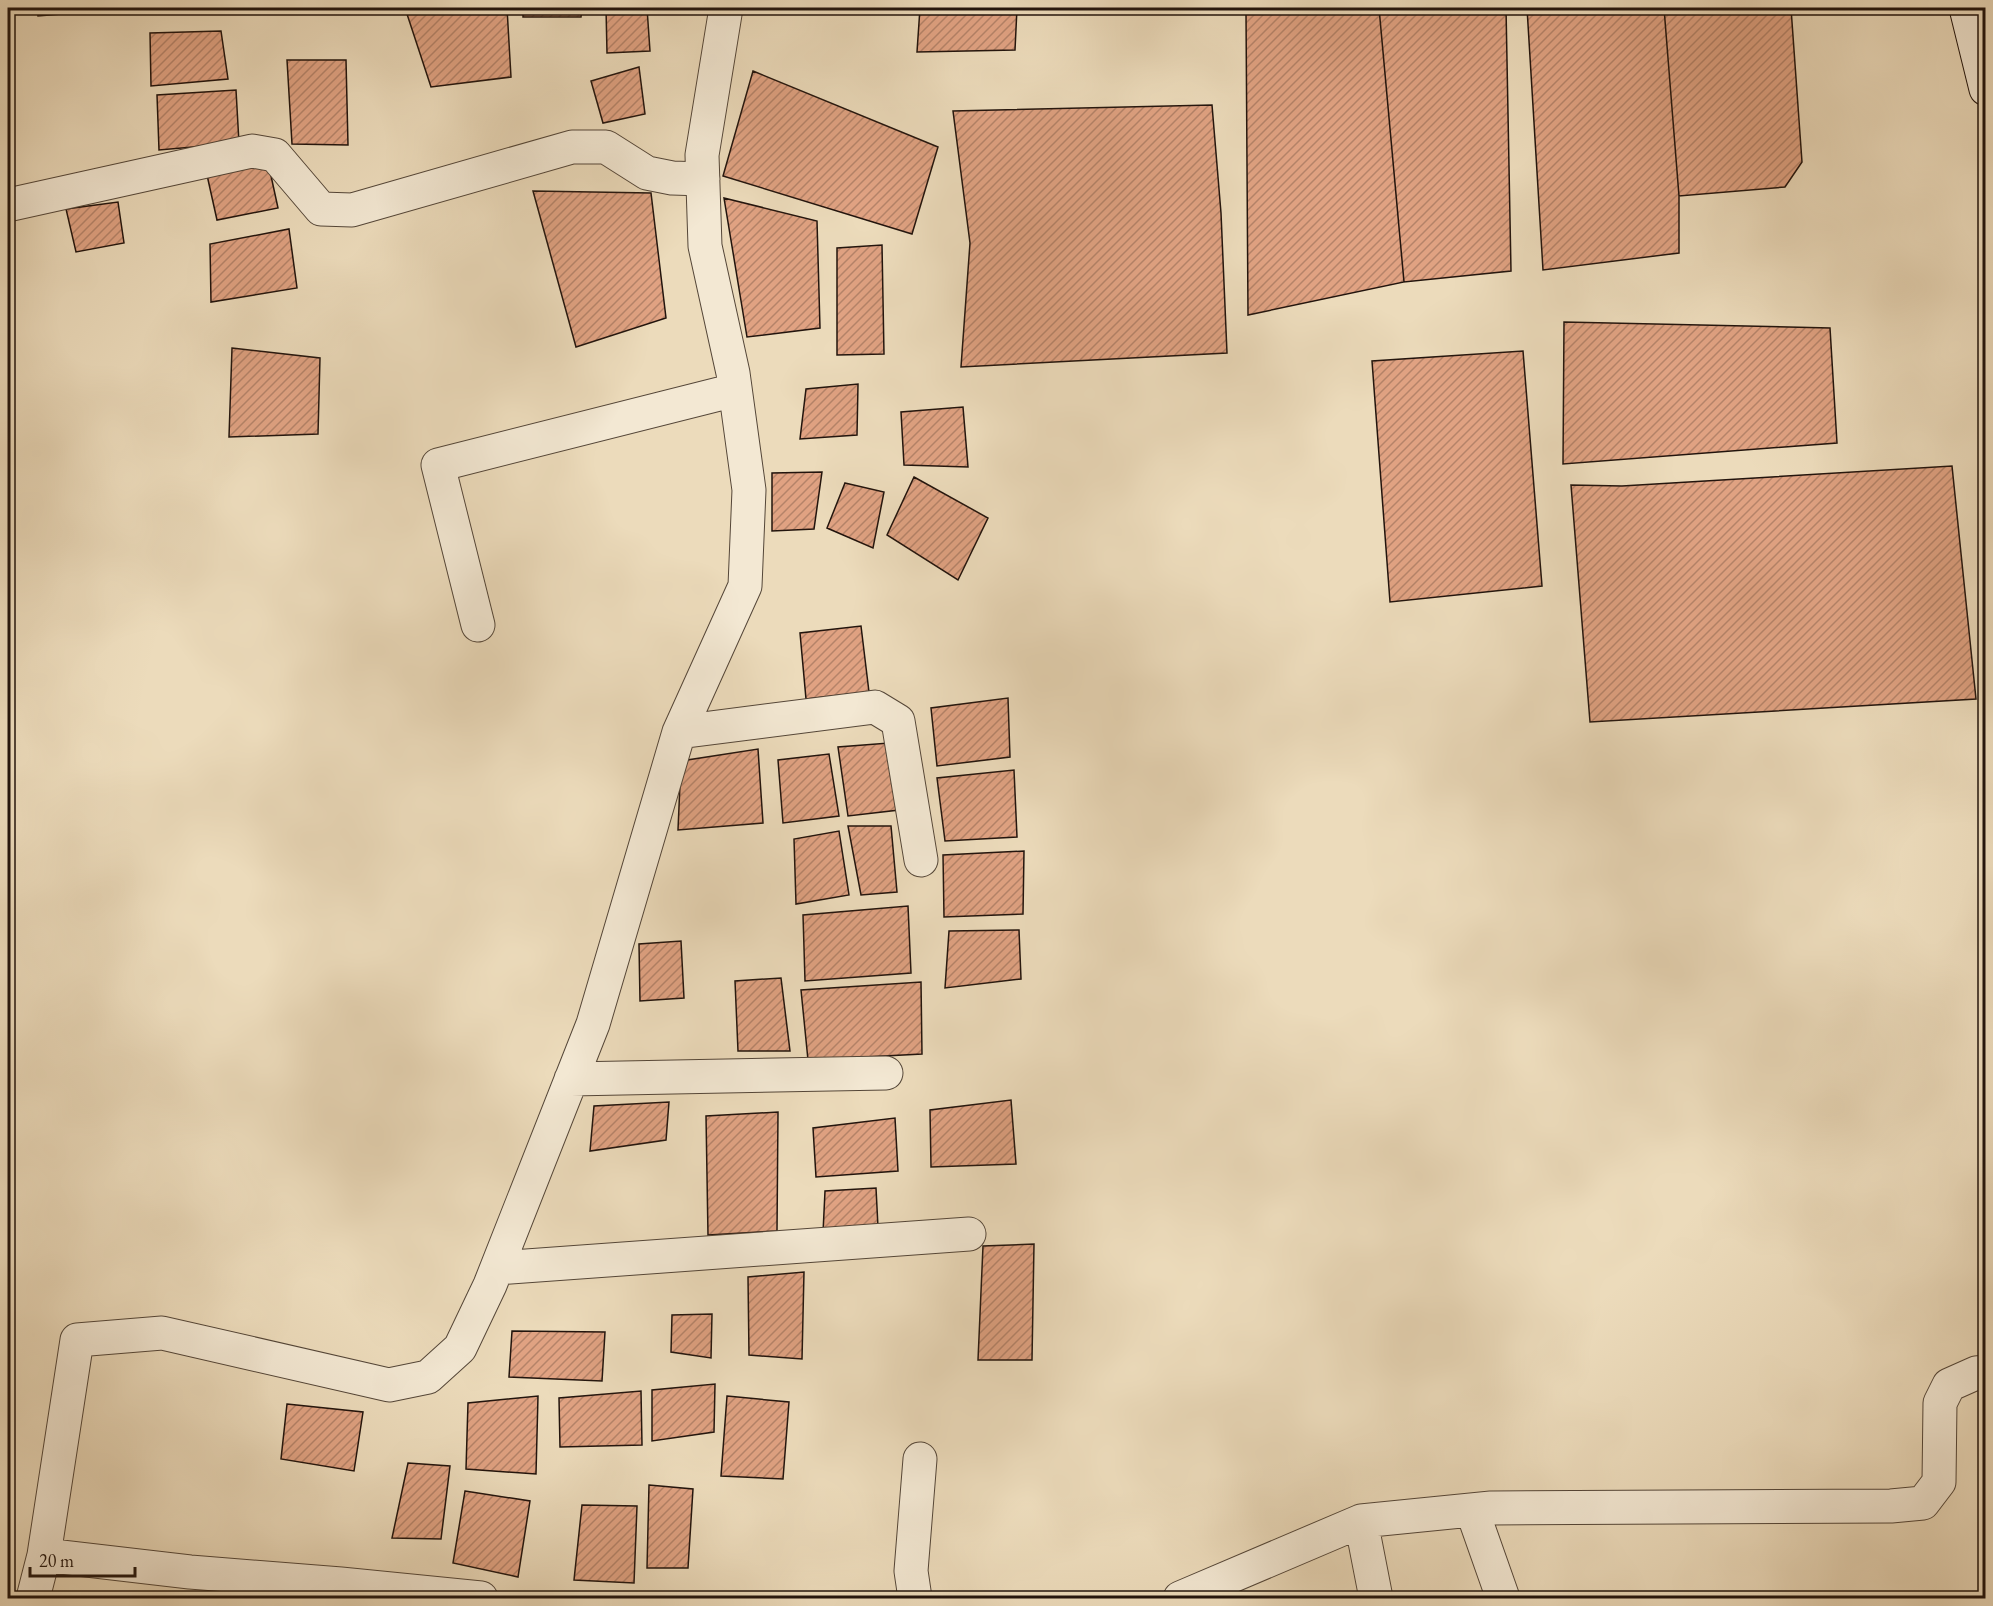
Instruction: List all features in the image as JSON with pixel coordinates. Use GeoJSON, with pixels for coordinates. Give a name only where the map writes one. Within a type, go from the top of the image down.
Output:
{"type":"FeatureCollection","features":[{"type":"Feature","properties":{"kind":"street"},"geometry":{"type":"LineString","coordinates":[[33,1599],[44,1555],[77,1340],[162,1333],[389,1385],[428,1377],[460,1348],[497,1268],[593,1024],[679,732],[745,586],[748,490],[735,390],[705,246],[702,155],[726,8]]}},
{"type":"Feature","properties":{"kind":"street"},"geometry":{"type":"LineString","coordinates":[[1966,8],[1986,89]]}},
{"type":"Feature","properties":{"kind":"street"},"geometry":{"type":"LineString","coordinates":[[8,205],[252,151],[275,155],[321,209],[352,210],[572,147],[606,147],[646,172],[672,178],[703,178]]}},
{"type":"Feature","properties":{"kind":"street"},"geometry":{"type":"LineString","coordinates":[[478,625],[438,465],[735,390]]}},
{"type":"Feature","properties":{"kind":"street"},"geometry":{"type":"LineString","coordinates":[[679,732],[875,706],[898,721],[921,860]]}},
{"type":"Feature","properties":{"kind":"street"},"geometry":{"type":"LineString","coordinates":[[571,1079],[886,1073]]}},
{"type":"Feature","properties":{"kind":"street"},"geometry":{"type":"LineString","coordinates":[[497,1268],[969,1234]]}},
{"type":"Feature","properties":{"kind":"street"},"geometry":{"type":"LineString","coordinates":[[1180,1599],[1361,1521],[1491,1508],[1891,1506],[1923,1503],[1939,1482],[1940,1403],[1948,1384],[1976,1372],[1986,1372]]}},
{"type":"Feature","properties":{"kind":"street"},"geometry":{"type":"LineString","coordinates":[[915,1599],[911,1571],[920,1459]]}},
{"type":"Feature","properties":{"kind":"street"},"geometry":{"type":"LineString","coordinates":[[1472,1510],[1503,1599]]}},
{"type":"Feature","properties":{"kind":"street"},"geometry":{"type":"LineString","coordinates":[[1361,1521],[1376,1599]]}},
{"type":"Feature","properties":{"kind":"street"},"geometry":{"type":"LineString","coordinates":[[44,1555],[190,1572],[341,1584],[482,1599]]}},
{"type":"Feature","properties":{"kind":"building"},"geometry":{"type":"Polygon","coordinates":[[[37,8],[110,8],[110,10],[38,16],[37,8]]]}},
{"type":"Feature","properties":{"kind":"building"},"geometry":{"type":"Polygon","coordinates":[[[405,8],[507,8],[511,77],[431,87],[405,8]]]}},
{"type":"Feature","properties":{"kind":"building"},"geometry":{"type":"Polygon","coordinates":[[[523,8],[582,8],[581,17],[523,17],[523,8]]]}},
{"type":"Feature","properties":{"kind":"building"},"geometry":{"type":"Polygon","coordinates":[[[606,8],[647,8],[650,51],[607,53],[606,8]]]}},
{"type":"Feature","properties":{"kind":"building"},"geometry":{"type":"Polygon","coordinates":[[[920,8],[1017,8],[1015,50],[917,52],[920,8]]]}},
{"type":"Feature","properties":{"kind":"building"},"geometry":{"type":"Polygon","coordinates":[[[1288,8],[1379,8],[1404,282],[1248,315],[1246,13],[1288,8]]]}},
{"type":"Feature","properties":{"kind":"building"},"geometry":{"type":"Polygon","coordinates":[[[1379,8],[1506,8],[1511,271],[1404,282],[1379,8]]]}},
{"type":"Feature","properties":{"kind":"building"},"geometry":{"type":"Polygon","coordinates":[[[1527,8],[1664,8],[1679,196],[1679,253],[1543,270],[1527,8]]]}},
{"type":"Feature","properties":{"kind":"building"},"geometry":{"type":"Polygon","coordinates":[[[1664,8],[1791,8],[1802,162],[1785,187],[1679,196],[1664,8]]]}},
{"type":"Feature","properties":{"kind":"building"},"geometry":{"type":"Polygon","coordinates":[[[221,31],[228,79],[151,86],[150,33],[221,31]]]}},
{"type":"Feature","properties":{"kind":"building"},"geometry":{"type":"Polygon","coordinates":[[[287,60],[346,60],[348,145],[292,144],[287,60]]]}},
{"type":"Feature","properties":{"kind":"building"},"geometry":{"type":"Polygon","coordinates":[[[639,67],[645,114],[603,123],[591,81],[639,67]]]}},
{"type":"Feature","properties":{"kind":"building"},"geometry":{"type":"Polygon","coordinates":[[[753,71],[938,147],[912,234],[723,176],[753,71]]]}},
{"type":"Feature","properties":{"kind":"building"},"geometry":{"type":"Polygon","coordinates":[[[236,90],[239,143],[159,150],[157,95],[236,90]]]}},
{"type":"Feature","properties":{"kind":"building"},"geometry":{"type":"Polygon","coordinates":[[[1212,105],[1221,213],[1227,353],[961,367],[970,243],[953,111],[1212,105]]]}},
{"type":"Feature","properties":{"kind":"building"},"geometry":{"type":"Polygon","coordinates":[[[268,162],[278,208],[217,220],[207,175],[268,162]]]}},
{"type":"Feature","properties":{"kind":"building"},"geometry":{"type":"Polygon","coordinates":[[[533,191],[651,193],[666,318],[576,347],[533,191]]]}},
{"type":"Feature","properties":{"kind":"building"},"geometry":{"type":"Polygon","coordinates":[[[724,198],[817,221],[820,328],[747,337],[724,198]]]}},
{"type":"Feature","properties":{"kind":"building"},"geometry":{"type":"Polygon","coordinates":[[[118,202],[124,243],[76,252],[66,209],[118,202]]]}},
{"type":"Feature","properties":{"kind":"building"},"geometry":{"type":"Polygon","coordinates":[[[289,229],[297,288],[211,302],[210,244],[289,229]]]}},
{"type":"Feature","properties":{"kind":"building"},"geometry":{"type":"Polygon","coordinates":[[[882,245],[884,354],[837,355],[837,248],[882,245]]]}},
{"type":"Feature","properties":{"kind":"building"},"geometry":{"type":"Polygon","coordinates":[[[1564,322],[1830,328],[1837,443],[1563,464],[1564,322]]]}},
{"type":"Feature","properties":{"kind":"building"},"geometry":{"type":"Polygon","coordinates":[[[232,348],[320,358],[318,434],[229,437],[232,348]]]}},
{"type":"Feature","properties":{"kind":"building"},"geometry":{"type":"Polygon","coordinates":[[[1523,351],[1542,586],[1390,602],[1372,361],[1523,351]]]}},
{"type":"Feature","properties":{"kind":"building"},"geometry":{"type":"Polygon","coordinates":[[[858,384],[857,435],[800,439],[806,389],[858,384]]]}},
{"type":"Feature","properties":{"kind":"building"},"geometry":{"type":"Polygon","coordinates":[[[963,407],[968,467],[904,465],[901,412],[963,407]]]}},
{"type":"Feature","properties":{"kind":"building"},"geometry":{"type":"Polygon","coordinates":[[[1952,466],[1976,699],[1590,722],[1571,485],[1622,486],[1952,466]]]}},
{"type":"Feature","properties":{"kind":"building"},"geometry":{"type":"Polygon","coordinates":[[[822,472],[814,529],[772,531],[772,473],[822,472]]]}},
{"type":"Feature","properties":{"kind":"building"},"geometry":{"type":"Polygon","coordinates":[[[914,477],[988,518],[958,580],[887,535],[914,477]]]}},
{"type":"Feature","properties":{"kind":"building"},"geometry":{"type":"Polygon","coordinates":[[[845,483],[884,492],[873,548],[827,528],[845,483]]]}},
{"type":"Feature","properties":{"kind":"building"},"geometry":{"type":"Polygon","coordinates":[[[861,626],[869,692],[806,699],[800,633],[861,626]]]}},
{"type":"Feature","properties":{"kind":"building"},"geometry":{"type":"Polygon","coordinates":[[[1008,698],[1010,757],[937,766],[931,708],[1008,698]]]}},
{"type":"Feature","properties":{"kind":"building"},"geometry":{"type":"Polygon","coordinates":[[[889,743],[899,810],[848,816],[838,747],[889,743]]]}},
{"type":"Feature","properties":{"kind":"building"},"geometry":{"type":"Polygon","coordinates":[[[758,749],[763,823],[678,830],[681,761],[758,749]]]}},
{"type":"Feature","properties":{"kind":"building"},"geometry":{"type":"Polygon","coordinates":[[[829,754],[839,816],[783,823],[778,760],[829,754]]]}},
{"type":"Feature","properties":{"kind":"building"},"geometry":{"type":"Polygon","coordinates":[[[1014,770],[1017,837],[945,841],[937,778],[1014,770]]]}},
{"type":"Feature","properties":{"kind":"building"},"geometry":{"type":"Polygon","coordinates":[[[848,826],[891,826],[897,892],[861,895],[848,826]]]}},
{"type":"Feature","properties":{"kind":"building"},"geometry":{"type":"Polygon","coordinates":[[[839,831],[849,895],[796,904],[794,839],[839,831]]]}},
{"type":"Feature","properties":{"kind":"building"},"geometry":{"type":"Polygon","coordinates":[[[1024,851],[1023,914],[944,917],[943,855],[1024,851]]]}},
{"type":"Feature","properties":{"kind":"building"},"geometry":{"type":"Polygon","coordinates":[[[908,906],[911,973],[805,981],[803,915],[908,906]]]}},
{"type":"Feature","properties":{"kind":"building"},"geometry":{"type":"Polygon","coordinates":[[[1019,930],[1021,979],[945,988],[949,931],[1019,930]]]}},
{"type":"Feature","properties":{"kind":"building"},"geometry":{"type":"Polygon","coordinates":[[[681,941],[684,998],[640,1001],[639,944],[681,941]]]}},
{"type":"Feature","properties":{"kind":"building"},"geometry":{"type":"Polygon","coordinates":[[[781,978],[790,1051],[738,1051],[735,981],[781,978]]]}},
{"type":"Feature","properties":{"kind":"building"},"geometry":{"type":"Polygon","coordinates":[[[921,982],[922,1054],[808,1060],[801,990],[921,982]]]}},
{"type":"Feature","properties":{"kind":"building"},"geometry":{"type":"Polygon","coordinates":[[[1011,1100],[1016,1164],[931,1167],[930,1110],[1011,1100]]]}},
{"type":"Feature","properties":{"kind":"building"},"geometry":{"type":"Polygon","coordinates":[[[669,1102],[666,1140],[590,1151],[594,1106],[669,1102]]]}},
{"type":"Feature","properties":{"kind":"building"},"geometry":{"type":"Polygon","coordinates":[[[778,1112],[777,1231],[708,1235],[706,1116],[778,1112]]]}},
{"type":"Feature","properties":{"kind":"building"},"geometry":{"type":"Polygon","coordinates":[[[895,1118],[898,1171],[816,1177],[813,1128],[895,1118]]]}},
{"type":"Feature","properties":{"kind":"building"},"geometry":{"type":"Polygon","coordinates":[[[876,1188],[878,1227],[823,1233],[825,1191],[876,1188]]]}},
{"type":"Feature","properties":{"kind":"building"},"geometry":{"type":"Polygon","coordinates":[[[1034,1244],[1032,1360],[978,1360],[983,1246],[1034,1244]]]}},
{"type":"Feature","properties":{"kind":"building"},"geometry":{"type":"Polygon","coordinates":[[[804,1272],[802,1359],[749,1355],[748,1277],[804,1272]]]}},
{"type":"Feature","properties":{"kind":"building"},"geometry":{"type":"Polygon","coordinates":[[[712,1314],[711,1358],[671,1352],[672,1315],[712,1314]]]}},
{"type":"Feature","properties":{"kind":"building"},"geometry":{"type":"Polygon","coordinates":[[[512,1331],[605,1332],[602,1381],[509,1377],[512,1331]]]}},
{"type":"Feature","properties":{"kind":"building"},"geometry":{"type":"Polygon","coordinates":[[[715,1384],[714,1432],[652,1441],[652,1390],[715,1384]]]}},
{"type":"Feature","properties":{"kind":"building"},"geometry":{"type":"Polygon","coordinates":[[[641,1391],[642,1445],[560,1447],[559,1398],[641,1391]]]}},
{"type":"Feature","properties":{"kind":"building"},"geometry":{"type":"Polygon","coordinates":[[[538,1396],[536,1474],[466,1469],[468,1403],[538,1396]]]}},
{"type":"Feature","properties":{"kind":"building"},"geometry":{"type":"Polygon","coordinates":[[[727,1396],[789,1402],[783,1479],[721,1476],[727,1396]]]}},
{"type":"Feature","properties":{"kind":"building"},"geometry":{"type":"Polygon","coordinates":[[[287,1404],[363,1412],[354,1471],[281,1459],[287,1404]]]}},
{"type":"Feature","properties":{"kind":"building"},"geometry":{"type":"Polygon","coordinates":[[[408,1463],[450,1466],[441,1539],[392,1538],[408,1463]]]}},
{"type":"Feature","properties":{"kind":"building"},"geometry":{"type":"Polygon","coordinates":[[[649,1485],[693,1489],[688,1568],[647,1568],[649,1485]]]}},
{"type":"Feature","properties":{"kind":"building"},"geometry":{"type":"Polygon","coordinates":[[[465,1491],[530,1501],[518,1577],[453,1563],[465,1491]]]}},
{"type":"Feature","properties":{"kind":"building"},"geometry":{"type":"Polygon","coordinates":[[[582,1505],[637,1506],[634,1583],[574,1580],[582,1505]]]}}]}
